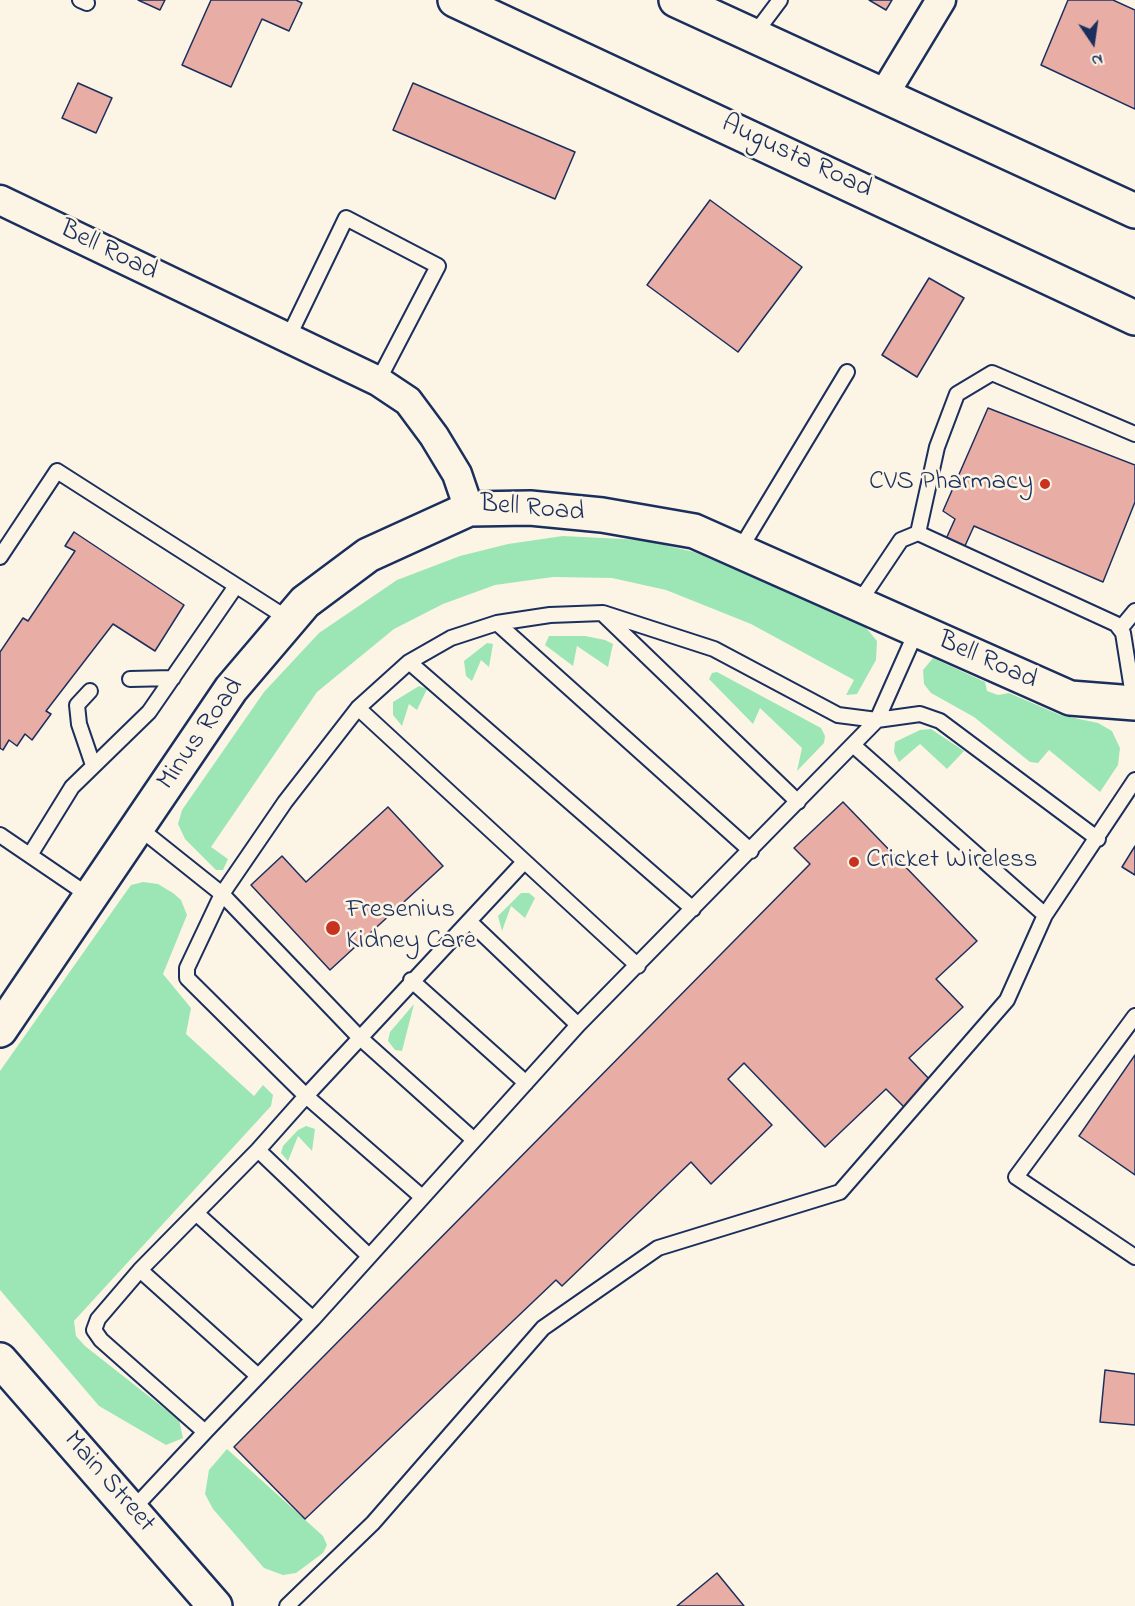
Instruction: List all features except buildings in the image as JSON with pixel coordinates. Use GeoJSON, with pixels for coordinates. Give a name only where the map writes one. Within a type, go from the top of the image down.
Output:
{"type":"FeatureCollection","features":[{"type":"Feature","properties":{"kind":"main road","name":"Augusta Road"},"geometry":{"type":"LineString","coordinates":[[455,0],[1135,318]]}},
{"type":"Feature","properties":{"kind":"main road"},"geometry":{"type":"LineString","coordinates":[[680,1],[1135,212]]}},
{"type":"Feature","properties":{"kind":"main road","name":"Bell Road"},"geometry":{"type":"LineString","coordinates":[[470,509],[530,508],[602,515],[694,531],[1070,698],[1135,703]]}},
{"type":"Feature","properties":{"kind":"main road","name":"Minus Road"},"geometry":{"type":"LineString","coordinates":[[0,1030],[231,689],[305,602],[368,555],[470,509]]}},
{"type":"Feature","properties":{"kind":"main road","name":"Main Street"},"geometry":{"type":"LineString","coordinates":[[0,1360],[215,1606]]}},
{"type":"Feature","properties":{"kind":"street"},"geometry":{"type":"LineString","coordinates":[[884,96],[941,0]]}},
{"type":"Feature","properties":{"kind":"street","name":"Bell Road"},"geometry":{"type":"LineString","coordinates":[[0,200],[378,381],[408,400],[434,436],[457,474],[470,509]]}},
{"type":"Feature","properties":{"kind":"lane"},"geometry":{"type":"LineString","coordinates":[[753,36],[780,0]]}},
{"type":"Feature","properties":{"kind":"lane"},"geometry":{"type":"LineString","coordinates":[[288,338],[346,218],[438,266],[378,381]]}},
{"type":"Feature","properties":{"kind":"lane"},"geometry":{"type":"LineString","coordinates":[[739,550],[847,372]]}},
{"type":"Feature","properties":{"kind":"lane"},"geometry":{"type":"LineString","coordinates":[[918,533],[937,447],[957,394],[992,373],[1135,434]]}},
{"type":"Feature","properties":{"kind":"lane"},"geometry":{"type":"LineString","coordinates":[[0,557],[57,471],[290,620]]}},
{"type":"Feature","properties":{"kind":"lane"},"geometry":{"type":"LineString","coordinates":[[858,604],[901,540],[918,533],[1116,624],[1123,633],[1135,713]]}},
{"type":"Feature","properties":{"kind":"lane"},"geometry":{"type":"LineString","coordinates":[[30,855],[72,787],[93,765],[128,735],[148,712],[236,586]]}},
{"type":"Feature","properties":{"kind":"lane"},"geometry":{"type":"LineString","coordinates":[[1120,629],[1135,611]]}},
{"type":"Feature","properties":{"kind":"lane"},"geometry":{"type":"LineString","coordinates":[[603,614],[798,802]]}},
{"type":"Feature","properties":{"kind":"lane"},"geometry":{"type":"LineString","coordinates":[[422,1197],[306,1095],[187,978],[187,968],[222,894],[285,802],[358,708],[409,662],[451,638],[497,623],[550,615],[603,614],[714,649],[838,715],[877,720],[920,714],[940,721],[1098,839]]}},
{"type":"Feature","properties":{"kind":"lane"},"geometry":{"type":"LineString","coordinates":[[497,623],[751,850]]}},
{"type":"Feature","properties":{"kind":"lane"},"geometry":{"type":"LineString","coordinates":[[132,1510],[313,1319],[578,1025],[877,720],[917,630]]}},
{"type":"Feature","properties":{"kind":"lane"},"geometry":{"type":"LineString","coordinates":[[409,662],[693,909]]}},
{"type":"Feature","properties":{"kind":"lane"},"geometry":{"type":"LineString","coordinates":[[130,678],[173,678]]}},
{"type":"Feature","properties":{"kind":"lane"},"geometry":{"type":"LineString","coordinates":[[90,691],[77,705],[79,724],[93,765]]}},
{"type":"Feature","properties":{"kind":"lane"},"geometry":{"type":"LineString","coordinates":[[358,708],[638,966]]}},
{"type":"Feature","properties":{"kind":"lane"},"geometry":{"type":"LineString","coordinates":[[853,745],[1045,915]]}},
{"type":"Feature","properties":{"kind":"lane"},"geometry":{"type":"LineString","coordinates":[[286,1606],[373,1523],[543,1328],[658,1248],[840,1192],[1007,1000],[1045,915],[1098,839],[1135,780]]}},
{"type":"Feature","properties":{"kind":"lane"},"geometry":{"type":"LineString","coordinates":[[138,827],[222,894],[358,1036],[474,1140]]}},
{"type":"Feature","properties":{"kind":"lane"},"geometry":{"type":"LineString","coordinates":[[0,835],[91,897]]}},
{"type":"Feature","properties":{"kind":"lane"},"geometry":{"type":"LineString","coordinates":[[205,1432],[101,1340],[94,1330],[98,1319],[140,1270],[258,1150],[358,1036],[524,862]]}},
{"type":"Feature","properties":{"kind":"lane"},"geometry":{"type":"LineString","coordinates":[[469,921],[578,1025]]}},
{"type":"Feature","properties":{"kind":"lane"},"geometry":{"type":"LineString","coordinates":[[411,980],[526,1083]]}},
{"type":"Feature","properties":{"kind":"lane"},"geometry":{"type":"LineString","coordinates":[[1135,1016],[1016,1177],[1135,1257]]}},
{"type":"Feature","properties":{"kind":"lane"},"geometry":{"type":"LineString","coordinates":[[258,1150],[369,1256]]}},
{"type":"Feature","properties":{"kind":"lane"},"geometry":{"type":"LineString","coordinates":[[196,1213],[313,1319]]}},
{"type":"Feature","properties":{"kind":"lane"},"geometry":{"type":"LineString","coordinates":[[140,1270],[258,1376]]}},
{"type":"Feature","properties":{"kind":"green space"},"geometry":{"type":"Polygon","coordinates":[[[563,536],[643,540],[694,552],[863,624],[877,641],[876,660],[857,694],[846,695],[854,680],[751,624],[666,590],[612,578],[553,577],[495,585],[443,604],[394,629],[317,692],[211,847],[228,859],[223,870],[216,870],[185,839],[178,824],[182,810],[264,692],[319,633],[397,580],[460,556],[508,544],[563,536]]]}},
{"type":"Feature","properties":{"kind":"green space"},"geometry":{"type":"Polygon","coordinates":[[[549,636],[585,636],[613,644],[608,667],[577,646],[573,666],[545,645],[549,636]]]}},
{"type":"Feature","properties":{"kind":"green space"},"geometry":{"type":"Polygon","coordinates":[[[487,643],[493,644],[489,667],[481,660],[472,681],[466,676],[464,661],[487,643]]]}},
{"type":"Feature","properties":{"kind":"green space"},"geometry":{"type":"Polygon","coordinates":[[[933,658],[985,682],[987,691],[998,695],[1009,693],[1060,715],[1098,723],[1112,731],[1120,748],[1118,765],[1100,792],[1049,750],[1038,763],[1030,762],[974,717],[931,693],[924,684],[923,670],[933,658]]]}},
{"type":"Feature","properties":{"kind":"green space"},"geometry":{"type":"Polygon","coordinates":[[[717,672],[821,728],[825,736],[824,743],[797,771],[802,748],[760,708],[753,724],[709,679],[712,673],[717,672]]]}},
{"type":"Feature","properties":{"kind":"green space"},"geometry":{"type":"Polygon","coordinates":[[[419,686],[427,689],[417,710],[409,704],[402,726],[393,715],[393,702],[419,686]]]}},
{"type":"Feature","properties":{"kind":"green space"},"geometry":{"type":"Polygon","coordinates":[[[931,729],[964,751],[947,769],[920,744],[899,762],[894,752],[895,742],[920,730],[931,729]]]}},
{"type":"Feature","properties":{"kind":"green space"},"geometry":{"type":"Polygon","coordinates":[[[143,882],[158,884],[173,893],[181,900],[187,915],[163,974],[191,1008],[186,1034],[254,1096],[263,1085],[273,1095],[271,1106],[74,1321],[76,1336],[85,1346],[179,1420],[183,1438],[166,1445],[99,1406],[0,1290],[0,1071],[131,885],[143,882]]]}},
{"type":"Feature","properties":{"kind":"green space"},"geometry":{"type":"Polygon","coordinates":[[[521,893],[529,893],[535,898],[525,918],[511,906],[502,931],[498,916],[521,893]]]}},
{"type":"Feature","properties":{"kind":"green space"},"geometry":{"type":"Polygon","coordinates":[[[414,1004],[402,1051],[395,1050],[388,1041],[390,1032],[414,1004]]]}},
{"type":"Feature","properties":{"kind":"green space"},"geometry":{"type":"Polygon","coordinates":[[[306,1126],[315,1129],[312,1151],[298,1136],[288,1161],[281,1153],[283,1146],[298,1130],[306,1126]]]}},
{"type":"Feature","properties":{"kind":"green space"},"geometry":{"type":"Polygon","coordinates":[[[227,1449],[323,1536],[327,1545],[323,1553],[296,1573],[283,1575],[264,1568],[213,1509],[205,1494],[209,1470],[227,1449]]]}},
{"type":"Feature","properties":{"kind":"place","name":"CVS Pharmacy"},"geometry":{"type":"Point","coordinates":[1045,484]}},
{"type":"Feature","properties":{"kind":"place","name":"Cricket Wireless"},"geometry":{"type":"Point","coordinates":[854,862]}},
{"type":"Feature","properties":{"kind":"place","name":"Fresenius Kidney Care"},"geometry":{"type":"Point","coordinates":[333,928]}}]}
